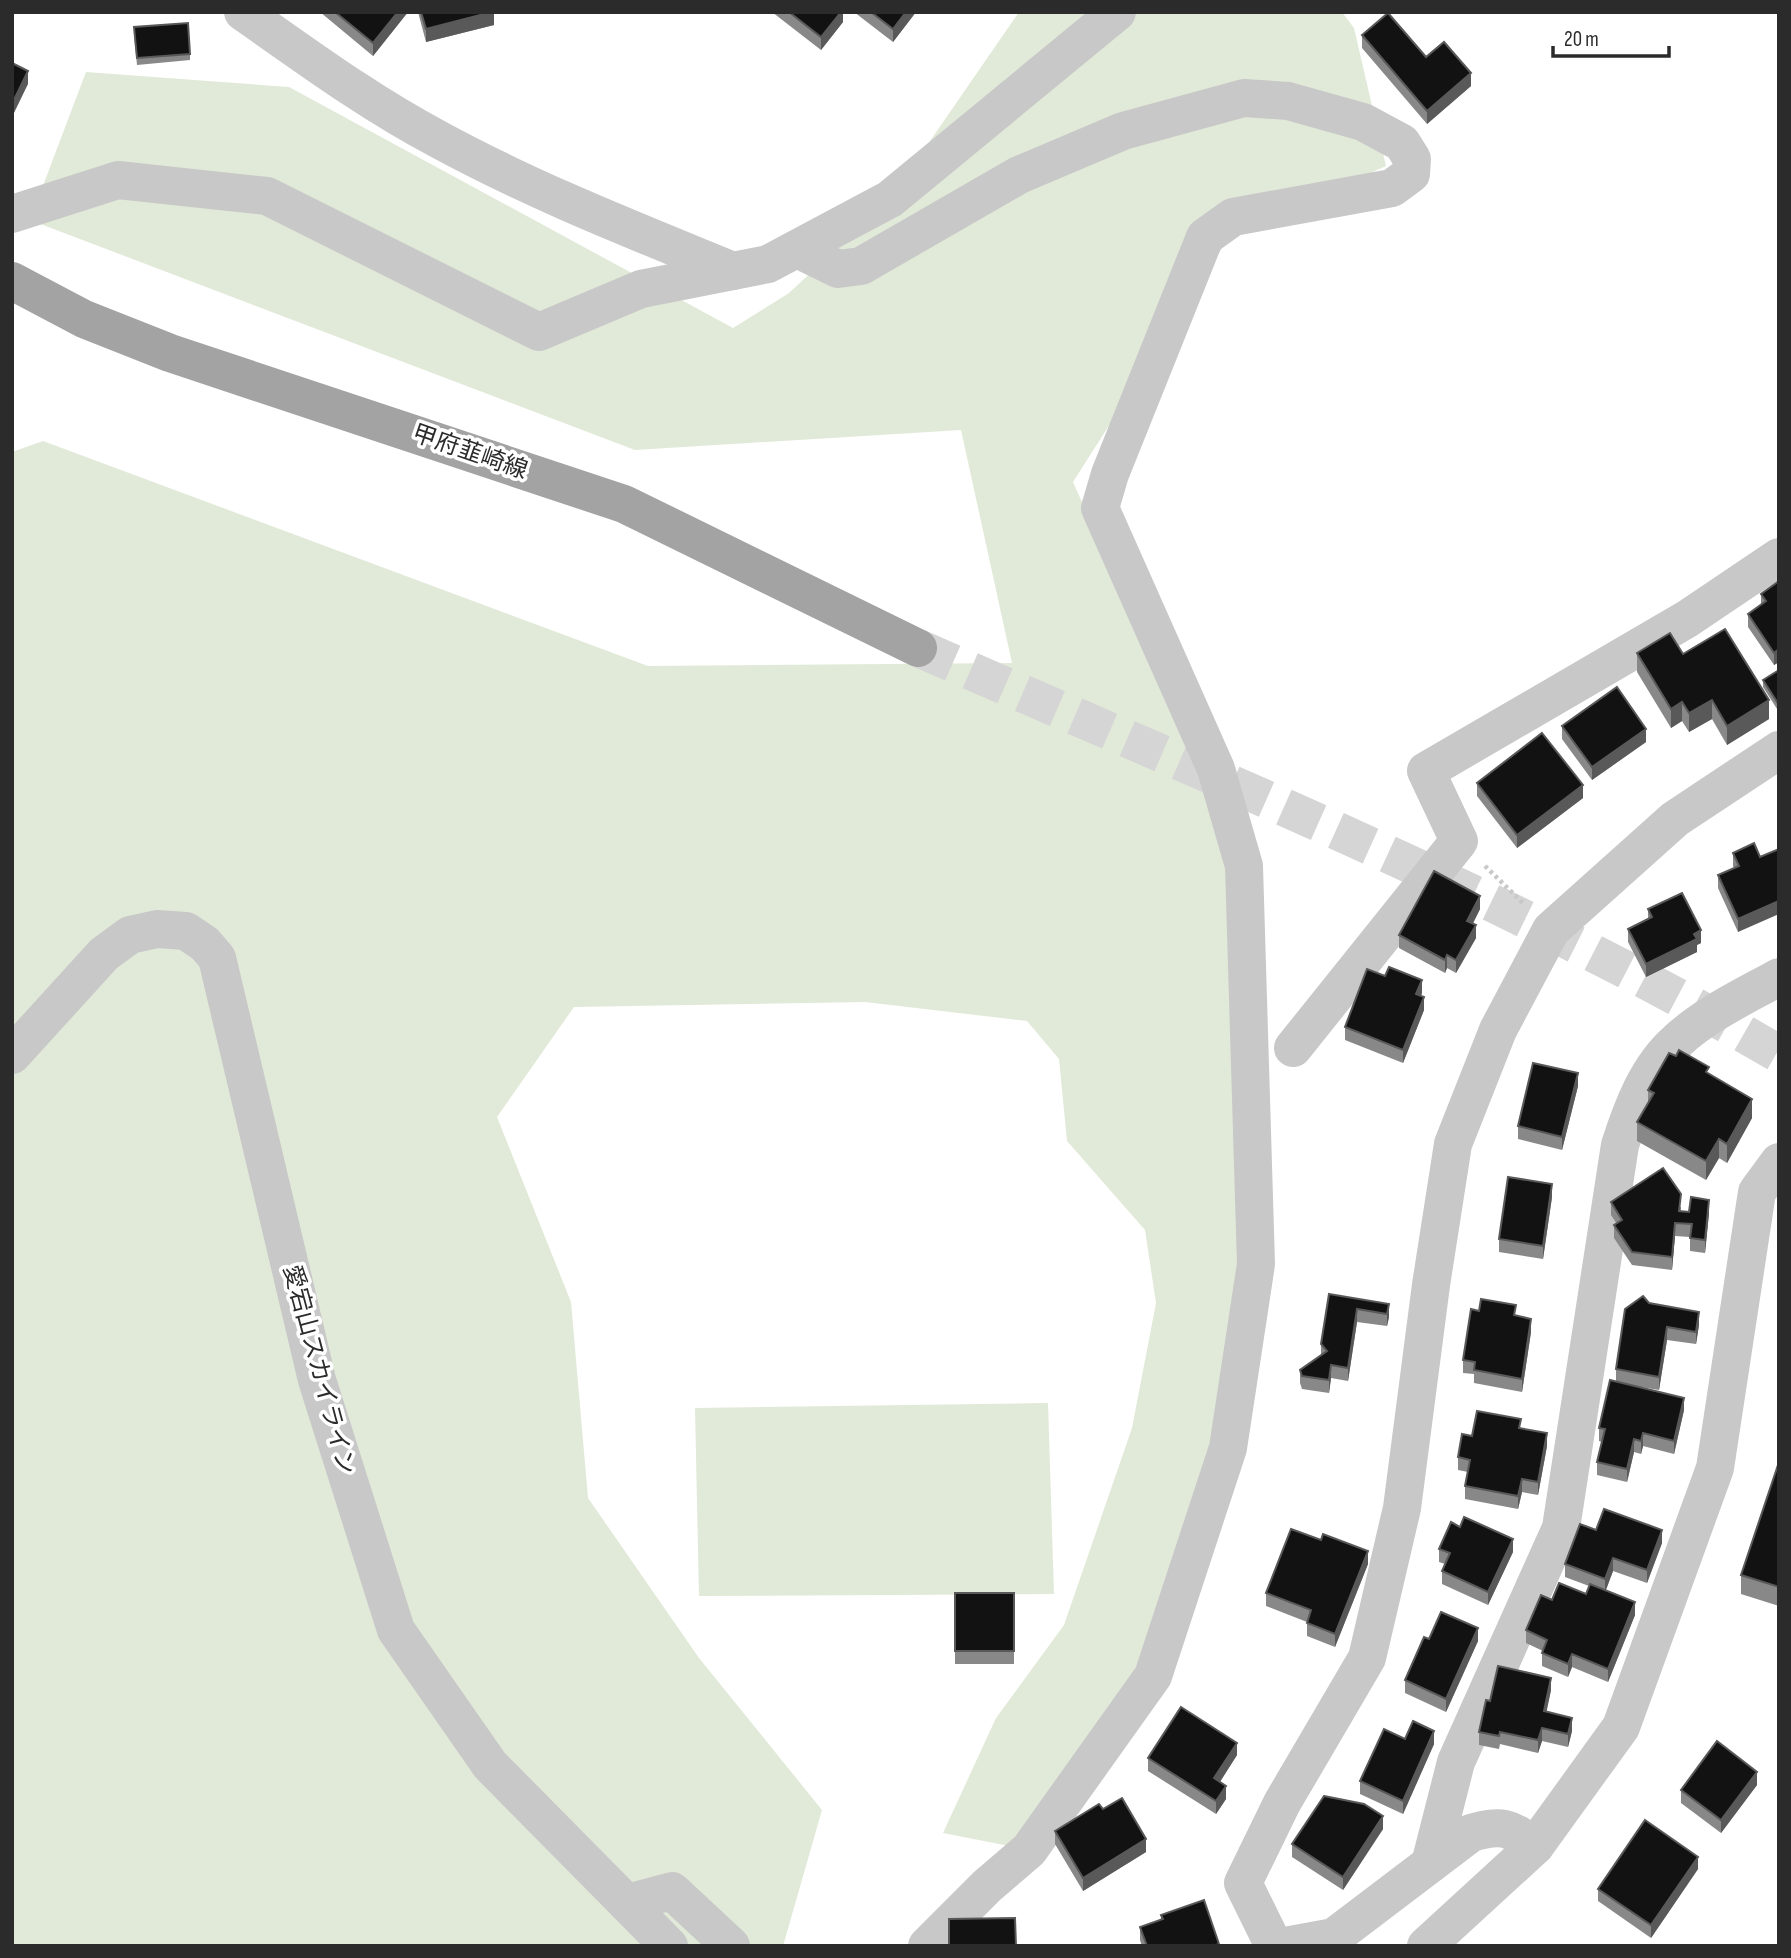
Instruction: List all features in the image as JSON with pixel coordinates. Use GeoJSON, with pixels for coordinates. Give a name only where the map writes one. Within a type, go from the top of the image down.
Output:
{"type":"FeatureCollection","features":[{"type":"Feature","properties":{"kind":"main road","name":"甲府韮崎線"},"geometry":{"type":"LineString","coordinates":[[12,281],[84,319],[170,353],[624,504],[918,648]]}},
{"type":"Feature","properties":{"kind":"street"},"geometry":{"type":"LineString","coordinates":[[243,12],[340,80],[435,138],[570,204],[733,271]]}},
{"type":"Feature","properties":{"kind":"street"},"geometry":{"type":"LineString","coordinates":[[12,214],[118,180],[267,196],[539,332],[641,289],[768,264],[890,199],[1117,12]]}},
{"type":"Feature","properties":{"kind":"street"},"geometry":{"type":"LineString","coordinates":[[797,249],[838,269],[861,267],[1019,175],[1123,131],[1244,98],[1288,101],[1363,122],[1402,143],[1412,159],[1410,174],[1392,188],[1233,217],[1205,237],[1110,474],[1100,508],[1216,769],[1244,866],[1255,1264],[1228,1448],[1153,1675],[1028,1850],[928,1946]]}},
{"type":"Feature","properties":{"kind":"street"},"geometry":{"type":"LineString","coordinates":[[1293,1048],[1459,841],[1426,771],[1687,619],[1779,556]]}},
{"type":"Feature","properties":{"kind":"street"},"geometry":{"type":"LineString","coordinates":[[1274,1946],[1243,1883],[1282,1804],[1367,1658],[1402,1508],[1431,1285],[1453,1144],[1499,1030],[1551,930],[1675,819],[1779,750]]}},
{"type":"Feature","properties":{"kind":"street","name":"愛宕山スカイライン"},"geometry":{"type":"LineString","coordinates":[[12,1055],[104,954],[130,935],[157,929],[186,931],[205,944],[217,958],[317,1380],[396,1630],[490,1765],[669,1946]]}},
{"type":"Feature","properties":{"kind":"street"},"geometry":{"type":"LineString","coordinates":[[1430,1864],[1456,1762],[1561,1528],[1620,1145],[1632,1110],[1652,1071],[1676,1041],[1702,1021],[1779,977]]}},
{"type":"Feature","properties":{"kind":"street"},"geometry":{"type":"LineString","coordinates":[[1426,1946],[1535,1846],[1621,1727],[1715,1468],[1757,1192],[1779,1162]]}},
{"type":"Feature","properties":{"kind":"street"},"geometry":{"type":"LineString","coordinates":[[1285,1946],[1334,1937],[1471,1833],[1494,1827],[1516,1832],[1535,1846]]}},
{"type":"Feature","properties":{"kind":"street"},"geometry":{"type":"LineString","coordinates":[[626,1903],[672,1891],[731,1946]]}},
{"type":"Feature","properties":{"kind":"path"},"geometry":{"type":"LineString","coordinates":[[1459,841],[1551,930]]}},
{"type":"Feature","properties":{"kind":"green space"},"geometry":{"type":"Polygon","coordinates":[[[1019,12],[1342,12],[1354,28],[1386,166],[1231,234],[1073,482],[1244,866],[1256,1264],[1153,1676],[1029,1850],[943,1833],[996,1718],[1064,1625],[1132,1428],[1156,1303],[1145,1230],[1067,1141],[1059,1059],[1027,1021],[865,1002],[574,1007],[497,1117],[571,1302],[588,1498],[699,1658],[822,1810],[783,1946],[12,1946],[12,452],[43,441],[648,666],[1012,663],[961,430],[635,450],[30,220],[86,72],[289,87],[733,328],[789,293],[890,199],[1019,12]]]}},
{"type":"Feature","properties":{"kind":"green space"},"geometry":{"type":"Polygon","coordinates":[[[1048,1403],[1054,1594],[699,1596],[695,1408],[1048,1403]]]}},
{"type":"Feature","properties":{"kind":"building"},"geometry":{"type":"Polygon","coordinates":[[[335,12],[398,12],[373,43],[335,12]]]}},
{"type":"Feature","properties":{"kind":"building"},"geometry":{"type":"Polygon","coordinates":[[[421,12],[492,12],[426,29],[421,12]]]}},
{"type":"Feature","properties":{"kind":"building"},"geometry":{"type":"Polygon","coordinates":[[[789,12],[841,12],[821,37],[789,12]]]}},
{"type":"Feature","properties":{"kind":"building"},"geometry":{"type":"Polygon","coordinates":[[[871,12],[906,12],[893,29],[871,12]]]}},
{"type":"Feature","properties":{"kind":"building"},"geometry":{"type":"Polygon","coordinates":[[[1388,13],[1426,57],[1444,42],[1471,73],[1427,111],[1362,35],[1388,13]]]}},
{"type":"Feature","properties":{"kind":"building"},"geometry":{"type":"Polygon","coordinates":[[[188,23],[190,54],[137,58],[134,27],[188,23]]]}},
{"type":"Feature","properties":{"kind":"building"},"geometry":{"type":"Polygon","coordinates":[[[12,63],[28,71],[12,104],[12,63]]]}},
{"type":"Feature","properties":{"kind":"building"},"geometry":{"type":"Polygon","coordinates":[[[1779,581],[1779,649],[1774,653],[1748,614],[1766,601],[1761,594],[1779,581]]]}},
{"type":"Feature","properties":{"kind":"building"},"geometry":{"type":"Polygon","coordinates":[[[1725,629],[1769,700],[1727,726],[1712,700],[1689,713],[1682,702],[1671,709],[1637,653],[1670,633],[1683,654],[1725,629]]]}},
{"type":"Feature","properties":{"kind":"building"},"geometry":{"type":"Polygon","coordinates":[[[1779,670],[1779,705],[1763,680],[1779,670]]]}},
{"type":"Feature","properties":{"kind":"building"},"geometry":{"type":"Polygon","coordinates":[[[1617,687],[1646,729],[1592,767],[1562,726],[1617,687]]]}},
{"type":"Feature","properties":{"kind":"building"},"geometry":{"type":"Polygon","coordinates":[[[1542,733],[1583,785],[1517,835],[1477,783],[1542,733]]]}},
{"type":"Feature","properties":{"kind":"building"},"geometry":{"type":"Polygon","coordinates":[[[1754,843],[1760,857],[1779,849],[1779,901],[1738,919],[1718,875],[1739,866],[1733,853],[1754,843]]]}},
{"type":"Feature","properties":{"kind":"building"},"geometry":{"type":"Polygon","coordinates":[[[1434,871],[1480,896],[1467,921],[1476,925],[1456,960],[1447,955],[1445,960],[1399,935],[1434,871]]]}},
{"type":"Feature","properties":{"kind":"building"},"geometry":{"type":"Polygon","coordinates":[[[1682,893],[1701,930],[1694,934],[1697,939],[1646,964],[1628,929],[1652,917],[1648,909],[1682,893]]]}},
{"type":"Feature","properties":{"kind":"building"},"geometry":{"type":"Polygon","coordinates":[[[1389,967],[1422,980],[1416,994],[1424,997],[1403,1050],[1345,1027],[1367,969],[1385,976],[1389,967]]]}},
{"type":"Feature","properties":{"kind":"building"},"geometry":{"type":"Polygon","coordinates":[[[1679,1050],[1709,1067],[1706,1072],[1752,1099],[1727,1144],[1719,1139],[1706,1161],[1637,1122],[1654,1093],[1648,1090],[1669,1053],[1676,1056],[1679,1050]]]}},
{"type":"Feature","properties":{"kind":"building"},"geometry":{"type":"Polygon","coordinates":[[[1533,1063],[1578,1073],[1562,1137],[1518,1126],[1533,1063]]]}},
{"type":"Feature","properties":{"kind":"building"},"geometry":{"type":"Polygon","coordinates":[[[1663,1168],[1681,1194],[1679,1211],[1689,1212],[1691,1197],[1709,1200],[1705,1240],[1690,1238],[1692,1224],[1675,1223],[1672,1257],[1632,1252],[1614,1225],[1622,1220],[1611,1202],[1663,1168]]]}},
{"type":"Feature","properties":{"kind":"building"},"geometry":{"type":"Polygon","coordinates":[[[1508,1177],[1552,1184],[1543,1246],[1499,1239],[1508,1177]]]}},
{"type":"Feature","properties":{"kind":"building"},"geometry":{"type":"Polygon","coordinates":[[[1329,1294],[1389,1304],[1387,1314],[1357,1309],[1348,1368],[1331,1365],[1329,1380],[1302,1376],[1300,1370],[1327,1351],[1321,1344],[1329,1294]]]}},
{"type":"Feature","properties":{"kind":"building"},"geometry":{"type":"Polygon","coordinates":[[[1643,1296],[1649,1303],[1699,1312],[1696,1332],[1667,1327],[1659,1377],[1616,1369],[1625,1309],[1643,1296]]]}},
{"type":"Feature","properties":{"kind":"building"},"geometry":{"type":"Polygon","coordinates":[[[1481,1299],[1516,1305],[1514,1315],[1531,1319],[1522,1379],[1474,1370],[1475,1362],[1463,1360],[1471,1309],[1479,1311],[1481,1299]]]}},
{"type":"Feature","properties":{"kind":"building"},"geometry":{"type":"Polygon","coordinates":[[[1610,1380],[1684,1398],[1674,1441],[1643,1433],[1641,1441],[1634,1439],[1627,1469],[1597,1462],[1605,1429],[1599,1428],[1610,1380]]]}},
{"type":"Feature","properties":{"kind":"building"},"geometry":{"type":"Polygon","coordinates":[[[1477,1411],[1521,1419],[1519,1428],[1547,1433],[1538,1482],[1522,1479],[1518,1496],[1465,1486],[1470,1460],[1458,1457],[1462,1434],[1472,1436],[1477,1411]]]}},
{"type":"Feature","properties":{"kind":"building"},"geometry":{"type":"Polygon","coordinates":[[[1779,1465],[1779,1587],[1741,1575],[1779,1465]]]}},
{"type":"Feature","properties":{"kind":"building"},"geometry":{"type":"Polygon","coordinates":[[[1604,1509],[1662,1530],[1647,1570],[1613,1558],[1605,1579],[1565,1564],[1580,1524],[1596,1530],[1604,1509]]]}},
{"type":"Feature","properties":{"kind":"building"},"geometry":{"type":"Polygon","coordinates":[[[1464,1517],[1513,1539],[1488,1592],[1442,1571],[1450,1553],[1439,1549],[1451,1522],[1460,1527],[1464,1517]]]}},
{"type":"Feature","properties":{"kind":"building"},"geometry":{"type":"Polygon","coordinates":[[[1291,1529],[1321,1540],[1323,1534],[1368,1551],[1335,1634],[1307,1623],[1311,1610],[1266,1593],[1291,1529]]]}},
{"type":"Feature","properties":{"kind":"building"},"geometry":{"type":"Polygon","coordinates":[[[1559,1583],[1586,1594],[1590,1584],[1635,1602],[1608,1669],[1572,1654],[1568,1664],[1542,1653],[1547,1640],[1526,1630],[1541,1595],[1552,1600],[1559,1583]]]}},
{"type":"Feature","properties":{"kind":"building"},"geometry":{"type":"Polygon","coordinates":[[[955,1593],[1014,1593],[1014,1651],[955,1651],[955,1593]]]}},
{"type":"Feature","properties":{"kind":"building"},"geometry":{"type":"Polygon","coordinates":[[[1441,1612],[1478,1628],[1446,1699],[1405,1680],[1424,1637],[1429,1639],[1441,1612]]]}},
{"type":"Feature","properties":{"kind":"building"},"geometry":{"type":"Polygon","coordinates":[[[1498,1666],[1551,1678],[1544,1711],[1572,1718],[1568,1734],[1542,1728],[1538,1740],[1500,1732],[1499,1736],[1479,1732],[1486,1700],[1490,1701],[1498,1666]]]}},
{"type":"Feature","properties":{"kind":"building"},"geometry":{"type":"Polygon","coordinates":[[[1181,1707],[1237,1743],[1214,1778],[1226,1786],[1216,1801],[1148,1758],[1181,1707]]]}},
{"type":"Feature","properties":{"kind":"building"},"geometry":{"type":"Polygon","coordinates":[[[1413,1721],[1434,1731],[1403,1801],[1360,1781],[1384,1729],[1405,1739],[1413,1721]]]}},
{"type":"Feature","properties":{"kind":"building"},"geometry":{"type":"Polygon","coordinates":[[[1717,1741],[1757,1772],[1721,1820],[1681,1790],[1717,1741]]]}},
{"type":"Feature","properties":{"kind":"building"},"geometry":{"type":"Polygon","coordinates":[[[1324,1796],[1364,1804],[1383,1816],[1343,1877],[1292,1844],[1324,1796]]]}},
{"type":"Feature","properties":{"kind":"building"},"geometry":{"type":"Polygon","coordinates":[[[1122,1798],[1146,1839],[1083,1878],[1055,1831],[1099,1804],[1103,1809],[1122,1798]]]}},
{"type":"Feature","properties":{"kind":"building"},"geometry":{"type":"Polygon","coordinates":[[[1645,1820],[1698,1857],[1651,1925],[1598,1889],[1645,1820]]]}},
{"type":"Feature","properties":{"kind":"building"},"geometry":{"type":"Polygon","coordinates":[[[1204,1900],[1219,1944],[1147,1946],[1140,1927],[1163,1919],[1161,1915],[1204,1900]]]}},
{"type":"Feature","properties":{"kind":"building"},"geometry":{"type":"Polygon","coordinates":[[[1015,1918],[1016,1946],[944,1946],[949,1945],[949,1919],[1015,1918]]]}},
{"type":"Feature","properties":{"kind":"tunnel"},"geometry":{"type":"LineString","coordinates":[[918,648],[1245,790],[1462,889],[1675,996],[1779,1054]]}}]}
